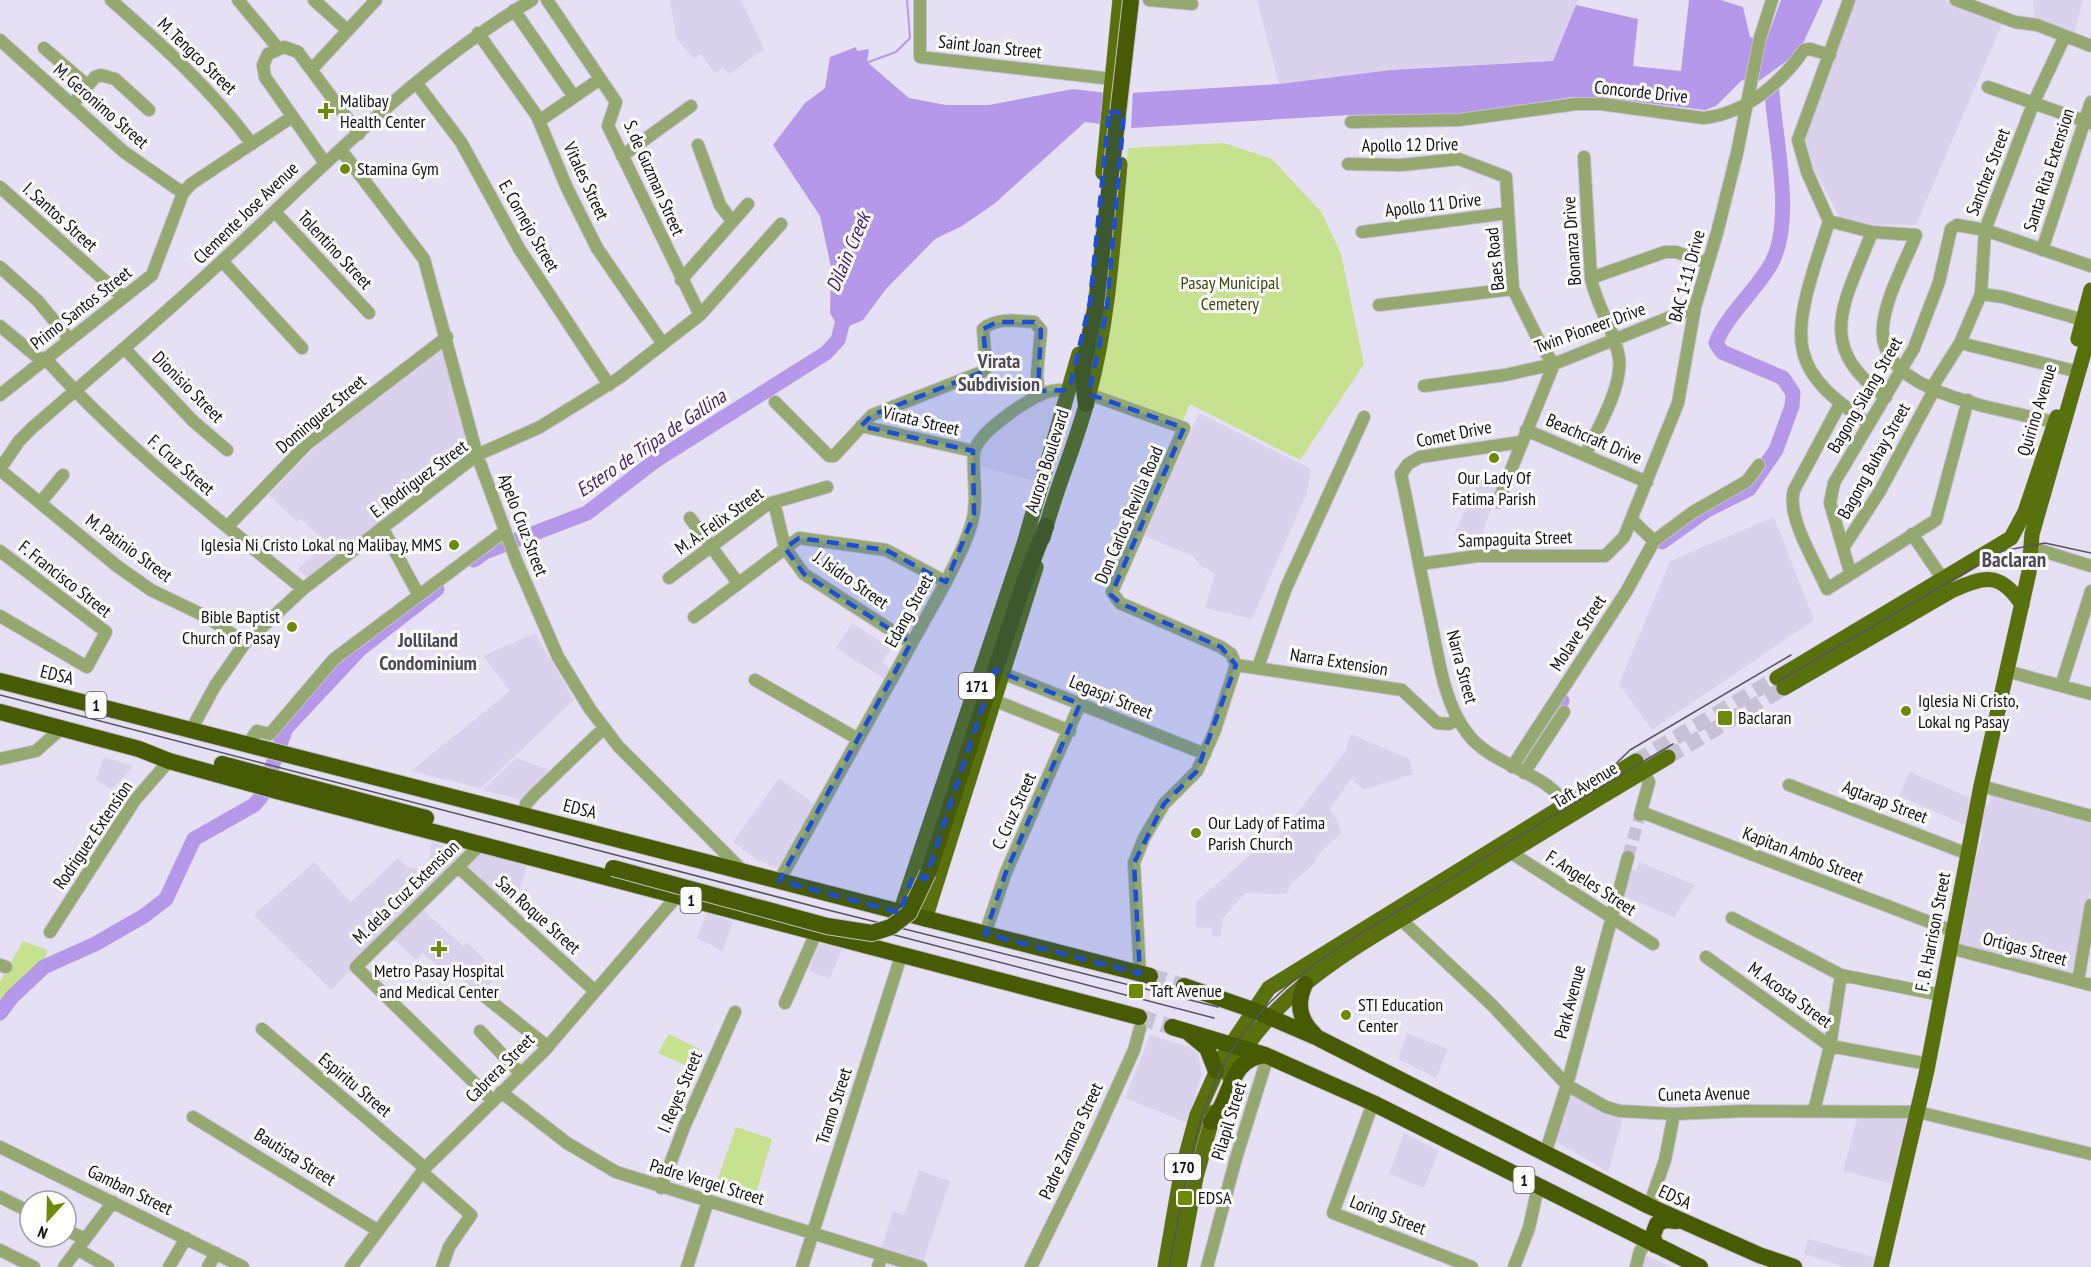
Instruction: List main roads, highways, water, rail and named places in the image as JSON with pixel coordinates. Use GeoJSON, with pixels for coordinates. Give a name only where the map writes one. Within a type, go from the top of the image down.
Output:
{"type":"FeatureCollection","features":[{"type":"Feature","properties":{"kind":"highway"},"geometry":{"type":"LineString","coordinates":[[1088,399],[1082,372],[1096,305],[1133,0]]}},
{"type":"Feature","properties":{"kind":"highway"},"geometry":{"type":"LineString","coordinates":[[139,748],[174,752],[245,776],[827,926],[879,932],[904,918],[920,895],[1025,580],[1046,526]]}},
{"type":"Feature","properties":{"kind":"highway","name":"EDSA"},"geometry":{"type":"LineString","coordinates":[[0,681],[1145,975]]}},
{"type":"Feature","properties":{"kind":"highway","name":"1"},"geometry":{"type":"LineString","coordinates":[[0,712],[139,748],[169,761],[245,776],[277,791],[816,933],[1140,1023]]}},
{"type":"Feature","properties":{"kind":"highway"},"geometry":{"type":"LineString","coordinates":[[1305,984],[1299,1005],[1301,1016],[1305,1026],[1318,1038]]}},
{"type":"Feature","properties":{"kind":"highway","name":"EDSA"},"geometry":{"type":"LineString","coordinates":[[1184,986],[1318,1038],[1649,1206],[1689,1225],[1794,1267]]}},
{"type":"Feature","properties":{"kind":"highway","name":"1"},"geometry":{"type":"LineString","coordinates":[[1216,1071],[1210,1054],[1200,1041],[1173,1027],[1267,1055],[1372,1103],[1700,1267]]}},
{"type":"Feature","properties":{"kind":"highway"},"geometry":{"type":"LineString","coordinates":[[1210,1122],[1216,1117],[1240,1066],[1253,1056],[1267,1055]]}},
{"type":"Feature","properties":{"kind":"highway"},"geometry":{"type":"LineString","coordinates":[[1651,1243],[1654,1230],[1660,1221],[1671,1220],[1689,1225]]}},
{"type":"Feature","properties":{"kind":"main road","name":"Aurora Boulevard"},"geometry":{"type":"LineString","coordinates":[[925,919],[1005,674],[1033,583],[1046,526],[1088,399],[1107,309],[1120,0]]}},
{"type":"Feature","properties":{"kind":"main road","name":"Aurora Boulevard"},"geometry":{"type":"LineString","coordinates":[[1117,83],[1133,0]]}},
{"type":"Feature","properties":{"kind":"main road","name":"Aurora Boulevard"},"geometry":{"type":"LineString","coordinates":[[900,912],[1024,544],[1069,390],[1090,302],[1115,133]]}},
{"type":"Feature","properties":{"kind":"main road","name":"Quirino Avenue"},"geometry":{"type":"LineString","coordinates":[[2022,605],[2029,572],[2020,540],[2060,424],[2088,323],[2091,290]]}},
{"type":"Feature","properties":{"kind":"main road"},"geometry":{"type":"LineString","coordinates":[[1782,682],[2020,540]]}},
{"type":"Feature","properties":{"kind":"main road"},"geometry":{"type":"LineString","coordinates":[[1946,584],[1989,577],[2010,589],[2022,605]]}},
{"type":"Feature","properties":{"kind":"main road","name":"F. B. Harrison Street"},"geometry":{"type":"LineString","coordinates":[[1881,1267],[1918,1112],[1981,786],[2022,605]]}},
{"type":"Feature","properties":{"kind":"main road","name":"Taft Avenue"},"geometry":{"type":"LineString","coordinates":[[1261,1014],[1396,916],[1640,766],[1668,757]]}},
{"type":"Feature","properties":{"kind":"main road","name":"Taft Avenue"},"geometry":{"type":"LineString","coordinates":[[1165,1267],[1181,1174],[1197,1115],[1216,1071],[1261,1014],[1273,985],[1510,852],[1534,831]]}},
{"type":"Feature","properties":{"kind":"main road"},"geometry":{"type":"LineString","coordinates":[[916,867],[924,878],[932,879],[939,875]]}},
{"type":"Feature","properties":{"kind":"main road","name":"Taft Avenue"},"geometry":{"type":"LineString","coordinates":[[1179,1267],[1196,1177],[1210,1122],[1238,1045]]}},
{"type":"Feature","properties":{"kind":"water","name":"Dilain Creek"},"geometry":{"type":"Polygon","coordinates":[[[1689,0],[1721,0],[1743,7],[1750,37],[1766,41],[1781,0],[1823,0],[1799,52],[1756,83],[1742,80],[1716,106],[1705,110],[1597,97],[1572,97],[1463,114],[1350,115],[1132,128],[1085,122],[994,204],[962,226],[935,239],[886,289],[863,320],[840,330],[830,313],[831,267],[820,216],[773,145],[805,103],[825,88],[830,57],[856,47],[857,51],[869,49],[867,62],[909,98],[946,105],[989,105],[1073,89],[1114,94],[1279,84],[1391,70],[1553,61],[1576,5],[1638,19],[1633,66],[1681,71],[1689,0]]]}},
{"type":"Feature","properties":{"kind":"waterway"},"geometry":{"type":"LineString","coordinates":[[866,63],[896,52],[910,38],[907,0]]}},
{"type":"Feature","properties":{"kind":"waterway"},"geometry":{"type":"LineString","coordinates":[[1662,542],[1707,510],[1749,489],[1776,450],[1792,406],[1793,393],[1783,378],[1722,352],[1716,343],[1726,324],[1765,274],[1778,246],[1783,204],[1772,92]]}},
{"type":"Feature","properties":{"kind":"waterway","name":"Estero de Tripa de Gallina"},"geometry":{"type":"LineString","coordinates":[[474,560],[485,552],[587,513],[655,461],[826,353],[838,340],[845,313]]}},
{"type":"Feature","properties":{"kind":"waterway","name":"Estero de Tripa de Gallina"},"geometry":{"type":"LineString","coordinates":[[0,1013],[12,997],[44,967],[95,944],[144,916],[166,899],[194,839],[254,805],[261,797],[286,728],[360,649],[437,589]]}},
{"type":"Feature","properties":{"kind":"waterway"},"geometry":{"type":"LineString","coordinates":[[1522,761],[1562,701]]}},
{"type":"Feature","properties":{"kind":"tunnel"},"geometry":{"type":"LineString","coordinates":[[1636,761],[1777,678]]}},
{"type":"Feature","properties":{"kind":"tunnel"},"geometry":{"type":"LineString","coordinates":[[1668,757],[1784,688]]}},
{"type":"Feature","properties":{"kind":"tunnel"},"geometry":{"type":"LineString","coordinates":[[1628,857],[1640,815]]}},
{"type":"Feature","properties":{"kind":"tunnel"},"geometry":{"type":"LineString","coordinates":[[1150,976],[1184,986]]}},
{"type":"Feature","properties":{"kind":"tunnel"},"geometry":{"type":"LineString","coordinates":[[1139,1017],[1172,1027]]}},
{"type":"Feature","properties":{"kind":"tram line"},"geometry":{"type":"LineString","coordinates":[[1779,681],[2002,551],[2045,543],[2091,553]]}},
{"type":"Feature","properties":{"kind":"tram line"},"geometry":{"type":"LineString","coordinates":[[1592,787],[1630,750],[1791,655]]}},
{"type":"Feature","properties":{"kind":"tram line"},"geometry":{"type":"LineString","coordinates":[[0,695],[828,910],[1218,1007]]}},
{"type":"Feature","properties":{"kind":"tram line"},"geometry":{"type":"LineString","coordinates":[[1169,1267],[1191,1156],[1207,1101],[1232,1050],[1251,1023],[1273,999],[1298,977],[1351,939],[1673,744]]}},
{"type":"Feature","properties":{"kind":"tram line"},"geometry":{"type":"LineString","coordinates":[[879,931],[1214,1018]]}},
{"type":"Feature","properties":{"kind":"place","name":"Malibay Health Center"},"geometry":{"type":"Point","coordinates":[326,111]}},
{"type":"Feature","properties":{"kind":"place","name":"Stamina Gym"},"geometry":{"type":"Point","coordinates":[345,169]}},
{"type":"Feature","properties":{"kind":"place","name":"Our Lady Of Fatima Parish"},"geometry":{"type":"Point","coordinates":[1494,458]}},
{"type":"Feature","properties":{"kind":"place","name":"Iglesia Ni Cristo Lokal ng Malibay, MMS"},"geometry":{"type":"Point","coordinates":[454,545]}},
{"type":"Feature","properties":{"kind":"place","name":"Bible Baptist Church of Pasay"},"geometry":{"type":"Point","coordinates":[292,627]}},
{"type":"Feature","properties":{"kind":"place","name":"Iglesia Ni Cristo, Lokal ng Pasay"},"geometry":{"type":"Point","coordinates":[1906,711]}},
{"type":"Feature","properties":{"kind":"place","name":"Baclaran"},"geometry":{"type":"Point","coordinates":[1725,718]}},
{"type":"Feature","properties":{"kind":"place","name":"Our Lady of Fatima Parish Church"},"geometry":{"type":"Point","coordinates":[1196,833]}},
{"type":"Feature","properties":{"kind":"place","name":"Metro Pasay Hospital and Medical Center"},"geometry":{"type":"Point","coordinates":[439,949]}},
{"type":"Feature","properties":{"kind":"place","name":"Taft Avenue"},"geometry":{"type":"Point","coordinates":[1136,991]}},
{"type":"Feature","properties":{"kind":"place","name":"STI Education Center"},"geometry":{"type":"Point","coordinates":[1346,1015]}},
{"type":"Feature","properties":{"kind":"place","name":"EDSA"},"geometry":{"type":"Point","coordinates":[1185,1198]}},
{"type":"Feature","properties":{"kind":"district","name":"Virata Subdivision"},"geometry":{"type":"Point","coordinates":[999,372]}},
{"type":"Feature","properties":{"kind":"district","name":"Baclaran"},"geometry":{"type":"Point","coordinates":[2014,560]}},
{"type":"Feature","properties":{"kind":"district","name":"Jolliland Condominium"},"geometry":{"type":"Point","coordinates":[428,652]}},
{"type":"Feature","properties":{"kind":"park label","name":"Pasay Municipal Cemetery"},"geometry":{"type":"Point","coordinates":[1230,293]}}]}
